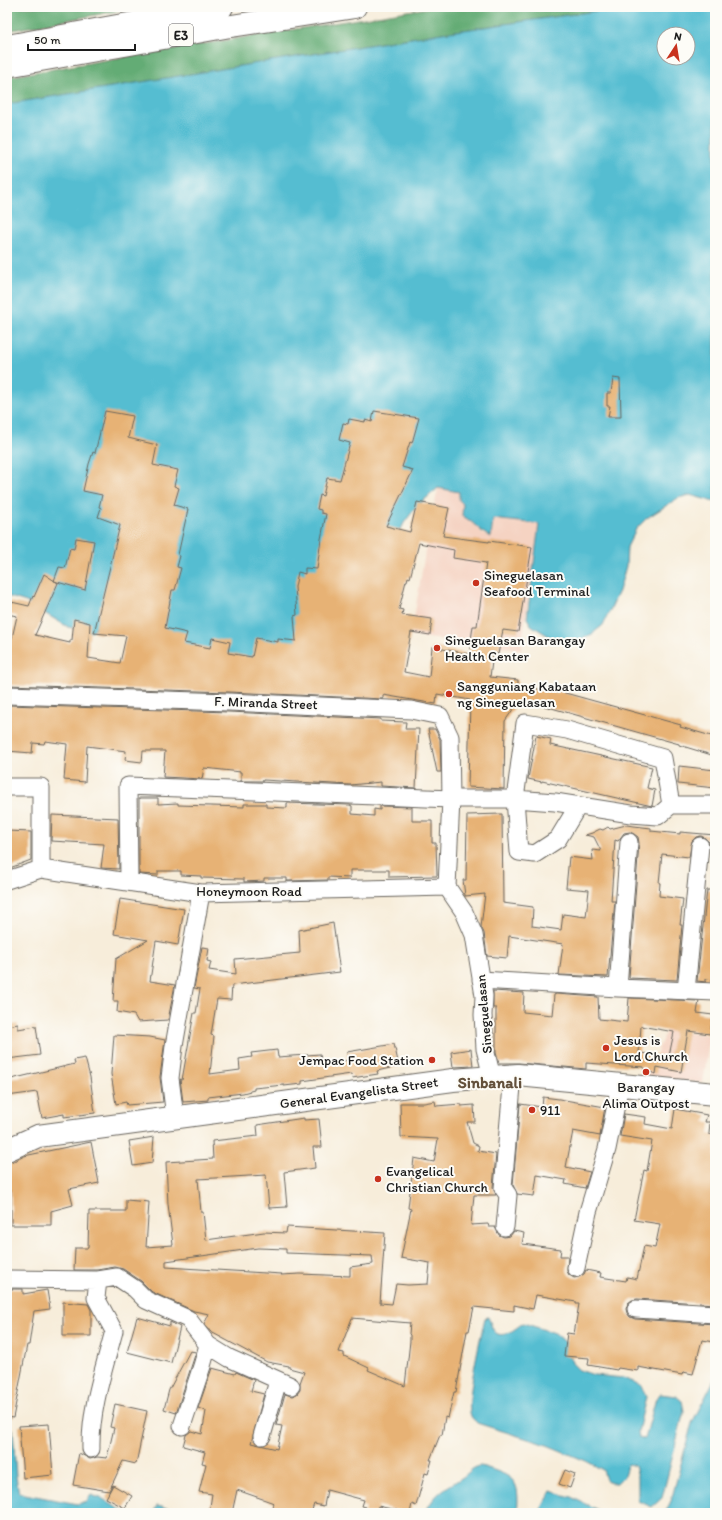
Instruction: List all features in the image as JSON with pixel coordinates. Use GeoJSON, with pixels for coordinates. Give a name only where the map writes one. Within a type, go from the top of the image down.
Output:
{"type":"FeatureCollection","features":[{"type":"Feature","properties":{"kind":"main road","name":"E3"},"geometry":{"type":"LineString","coordinates":[[7,46],[222,7]]}},
{"type":"Feature","properties":{"kind":"main road","name":"E3"},"geometry":{"type":"LineString","coordinates":[[7,66],[225,27],[355,7]]}},
{"type":"Feature","properties":{"kind":"main road","name":"General Evangelista Street"},"geometry":{"type":"LineString","coordinates":[[7,1150],[38,1136],[453,1080],[502,1076],[715,1094]]}},
{"type":"Feature","properties":{"kind":"street","name":"F. Miranda Street"},"geometry":{"type":"LineString","coordinates":[[7,695],[229,702],[411,710],[440,716],[450,737],[451,799]]}},
{"type":"Feature","properties":{"kind":"street"},"geometry":{"type":"LineString","coordinates":[[578,806],[558,838],[536,854],[519,852],[515,799],[525,723],[567,730],[663,758],[671,805]]}},
{"type":"Feature","properties":{"kind":"street"},"geometry":{"type":"LineString","coordinates":[[129,882],[128,786],[451,799],[515,799],[631,814],[658,816],[671,805],[715,805]]}},
{"type":"Feature","properties":{"kind":"street"},"geometry":{"type":"LineString","coordinates":[[7,787],[41,787],[41,869]]}},
{"type":"Feature","properties":{"kind":"street"},"geometry":{"type":"LineString","coordinates":[[447,887],[451,799]]}},
{"type":"Feature","properties":{"kind":"street"},"geometry":{"type":"LineString","coordinates":[[618,988],[629,842]]}},
{"type":"Feature","properties":{"kind":"street"},"geometry":{"type":"LineString","coordinates":[[686,991],[700,846]]}},
{"type":"Feature","properties":{"kind":"street","name":"Honeymoon Road"},"geometry":{"type":"LineString","coordinates":[[7,880],[41,869],[201,893],[447,887]]}},
{"type":"Feature","properties":{"kind":"street","name":"Sineguelasan"},"geometry":{"type":"LineString","coordinates":[[447,887],[464,912],[474,935],[484,996],[483,1015],[485,1049],[502,1076],[503,1188],[508,1195],[505,1227]]}},
{"type":"Feature","properties":{"kind":"street"},"geometry":{"type":"LineString","coordinates":[[175,1117],[170,1078],[174,1046],[201,893]]}},
{"type":"Feature","properties":{"kind":"street"},"geometry":{"type":"LineString","coordinates":[[481,980],[715,992]]}},
{"type":"Feature","properties":{"kind":"street"},"geometry":{"type":"LineString","coordinates":[[576,1268],[588,1212],[607,1150],[620,1085]]}},
{"type":"Feature","properties":{"kind":"street"},"geometry":{"type":"LineString","coordinates":[[7,1279],[98,1280],[117,1277],[135,1289],[146,1300],[188,1319],[208,1345],[229,1358],[285,1384],[262,1436]]}},
{"type":"Feature","properties":{"kind":"street"},"geometry":{"type":"LineString","coordinates":[[91,1449],[91,1437],[96,1401],[114,1331],[96,1298],[98,1280]]}},
{"type":"Feature","properties":{"kind":"street"},"geometry":{"type":"LineString","coordinates":[[636,1309],[715,1314]]}},
{"type":"Feature","properties":{"kind":"street"},"geometry":{"type":"LineString","coordinates":[[182,1426],[208,1345]]}},
{"type":"Feature","properties":{"kind":"shaded area","name":"Sineguelasan Seafood Terminal"},"geometry":{"type":"Polygon","coordinates":[[[438,488],[459,492],[471,519],[483,534],[491,537],[493,519],[539,524],[521,649],[411,636],[426,547],[438,488]]]}},
{"type":"Feature","properties":{"kind":"shaded area"},"geometry":{"type":"Polygon","coordinates":[[[666,1031],[710,1035],[703,1083],[646,1078],[666,1031]]]}},
{"type":"Feature","properties":{"kind":"green space"},"geometry":{"type":"Polygon","coordinates":[[[7,7],[140,7],[7,31],[7,7]]]}},
{"type":"Feature","properties":{"kind":"green space"},"geometry":{"type":"Polygon","coordinates":[[[433,7],[624,7],[442,33],[7,104],[7,77],[433,7]]]}},
{"type":"Feature","properties":{"kind":"water"},"geometry":{"type":"Polygon","coordinates":[[[624,7],[715,7],[715,502],[690,495],[678,498],[647,518],[636,529],[627,547],[626,566],[619,591],[603,625],[592,634],[578,641],[555,640],[531,625],[527,618],[539,524],[493,519],[491,537],[462,516],[463,504],[459,500],[459,492],[438,488],[416,507],[404,523],[394,543],[341,619],[255,668],[103,616],[92,632],[68,627],[26,602],[7,596],[7,104],[442,33],[624,7]]]}},
{"type":"Feature","properties":{"kind":"water"},"geometry":{"type":"Polygon","coordinates":[[[488,1317],[494,1331],[502,1335],[523,1323],[555,1333],[568,1345],[572,1363],[579,1370],[594,1375],[623,1378],[641,1385],[646,1397],[638,1432],[639,1438],[645,1439],[656,1398],[660,1394],[676,1396],[682,1401],[684,1411],[662,1498],[652,1507],[638,1501],[638,1477],[635,1466],[628,1464],[624,1476],[617,1483],[611,1483],[606,1480],[603,1470],[586,1461],[547,1445],[477,1423],[473,1419],[470,1409],[472,1384],[485,1318],[488,1317]]]}},
{"type":"Feature","properties":{"kind":"water"},"geometry":{"type":"Polygon","coordinates":[[[715,1378],[715,1513],[665,1513],[671,1501],[692,1423],[715,1378]]]}},
{"type":"Feature","properties":{"kind":"water"},"geometry":{"type":"Polygon","coordinates":[[[7,1429],[13,1430],[16,1477],[19,1493],[78,1504],[87,1501],[91,1495],[103,1499],[125,1513],[7,1513],[7,1429]]]}},
{"type":"Feature","properties":{"kind":"water"},"geometry":{"type":"Polygon","coordinates":[[[481,1466],[500,1472],[512,1480],[516,1485],[518,1501],[517,1513],[425,1513],[441,1491],[473,1469],[481,1466]]]}},
{"type":"Feature","properties":{"kind":"water"},"geometry":{"type":"Polygon","coordinates":[[[551,1491],[571,1497],[604,1513],[539,1513],[551,1491]]]}},
{"type":"Feature","properties":{"kind":"water"},"geometry":{"type":"Polygon","coordinates":[[[157,1506],[186,1512],[187,1513],[153,1513],[157,1506]]]}},
{"type":"Feature","properties":{"kind":"building"},"geometry":{"type":"Polygon","coordinates":[[[613,378],[620,379],[621,417],[608,417],[610,406],[607,406],[607,393],[611,393],[613,378]]]}},
{"type":"Feature","properties":{"kind":"building"},"geometry":{"type":"Polygon","coordinates":[[[105,411],[133,416],[128,438],[157,445],[153,465],[178,470],[174,486],[179,488],[174,505],[188,509],[178,555],[180,556],[177,567],[181,568],[175,590],[172,590],[165,628],[187,633],[184,643],[210,648],[212,638],[230,642],[228,653],[252,657],[256,638],[278,642],[278,639],[296,641],[294,616],[297,615],[295,587],[298,572],[305,574],[305,568],[317,569],[326,514],[321,513],[321,510],[317,509],[320,495],[323,496],[327,478],[340,480],[350,443],[339,440],[343,423],[348,424],[349,419],[372,422],[374,411],[419,418],[412,443],[410,442],[402,467],[413,470],[386,526],[410,532],[417,502],[449,508],[443,536],[532,547],[518,632],[503,630],[498,654],[493,654],[490,677],[518,680],[518,685],[558,693],[558,691],[681,725],[680,727],[715,737],[715,756],[679,744],[548,707],[518,702],[505,721],[504,789],[468,787],[470,700],[437,694],[436,704],[383,695],[383,699],[229,692],[7,685],[7,636],[12,638],[17,616],[7,614],[7,601],[29,606],[44,574],[58,583],[35,635],[70,643],[70,640],[72,640],[74,619],[90,623],[88,658],[120,663],[126,636],[94,633],[120,525],[98,517],[101,508],[99,507],[102,495],[83,491],[89,464],[93,452],[95,453],[105,411]],[[419,543],[410,578],[408,577],[406,581],[399,609],[403,610],[402,615],[432,619],[430,635],[411,632],[404,672],[429,677],[432,647],[469,654],[473,626],[477,626],[486,563],[453,558],[454,550],[419,543]]]}},
{"type":"Feature","properties":{"kind":"building"},"geometry":{"type":"Polygon","coordinates":[[[76,538],[94,541],[85,590],[54,581],[59,567],[65,568],[70,548],[74,549],[76,538]]]}},
{"type":"Feature","properties":{"kind":"building"},"geometry":{"type":"Polygon","coordinates":[[[7,705],[229,712],[381,719],[381,721],[406,722],[405,729],[419,729],[416,788],[381,786],[381,782],[350,785],[263,780],[241,781],[241,772],[204,768],[202,779],[163,777],[165,751],[143,751],[142,762],[125,760],[126,751],[87,746],[85,782],[64,780],[67,744],[45,741],[44,744],[33,743],[32,753],[7,751],[7,705]]]}},
{"type":"Feature","properties":{"kind":"building"},"geometry":{"type":"Polygon","coordinates":[[[428,729],[435,729],[440,739],[441,772],[437,772],[428,729]]]}},
{"type":"Feature","properties":{"kind":"building"},"geometry":{"type":"Polygon","coordinates":[[[536,736],[551,739],[550,745],[652,767],[647,788],[655,790],[652,806],[528,779],[536,736]]]}},
{"type":"Feature","properties":{"kind":"building"},"geometry":{"type":"Polygon","coordinates":[[[679,766],[715,770],[715,788],[678,784],[679,766]]]}},
{"type":"Feature","properties":{"kind":"building"},"geometry":{"type":"Polygon","coordinates":[[[139,798],[158,798],[158,804],[178,803],[178,805],[244,807],[244,804],[266,804],[266,807],[287,808],[287,803],[350,805],[352,806],[352,814],[374,816],[374,809],[380,810],[380,806],[412,807],[412,821],[432,821],[432,843],[436,843],[437,876],[389,877],[389,870],[350,870],[350,878],[328,877],[328,880],[287,881],[287,878],[264,878],[264,881],[244,882],[244,879],[201,878],[201,876],[181,875],[181,871],[158,871],[158,875],[139,874],[139,798]]]}},
{"type":"Feature","properties":{"kind":"building"},"geometry":{"type":"Polygon","coordinates":[[[502,814],[503,903],[533,907],[532,926],[561,930],[563,914],[586,917],[589,890],[566,888],[569,857],[593,860],[592,850],[601,851],[594,837],[585,835],[608,827],[610,829],[626,825],[651,828],[651,831],[715,835],[715,848],[710,848],[709,842],[701,836],[696,837],[692,841],[689,857],[662,854],[659,896],[683,899],[677,980],[629,978],[639,843],[638,837],[630,832],[624,833],[618,841],[615,840],[611,901],[615,901],[608,977],[559,975],[563,944],[509,936],[507,958],[487,956],[484,933],[481,927],[485,894],[465,896],[463,880],[466,880],[467,815],[502,814]]]}},
{"type":"Feature","properties":{"kind":"building"},"geometry":{"type":"Polygon","coordinates":[[[52,815],[118,818],[119,869],[101,868],[104,844],[51,841],[52,815]]]}},
{"type":"Feature","properties":{"kind":"building"},"geometry":{"type":"Polygon","coordinates":[[[7,831],[31,832],[31,860],[7,869],[7,831]]]}},
{"type":"Feature","properties":{"kind":"building"},"geometry":{"type":"Polygon","coordinates":[[[707,890],[715,890],[715,980],[706,979],[706,982],[697,981],[707,890]]]}},
{"type":"Feature","properties":{"kind":"building"},"geometry":{"type":"Polygon","coordinates":[[[120,899],[184,909],[178,945],[156,941],[150,981],[175,985],[168,1020],[138,1022],[134,1015],[117,1012],[118,1001],[113,1001],[116,959],[148,940],[114,934],[120,899]]]}},
{"type":"Feature","properties":{"kind":"building"},"geometry":{"type":"Polygon","coordinates":[[[333,923],[340,972],[232,985],[231,1000],[217,999],[211,1035],[214,1036],[210,1074],[240,1070],[239,1059],[252,1057],[251,1053],[277,1050],[278,1057],[320,1054],[322,1066],[348,1060],[347,1052],[394,1044],[399,1066],[377,1071],[378,1074],[352,1078],[351,1074],[302,1081],[302,1084],[254,1088],[254,1090],[243,1093],[208,1097],[208,1100],[183,1102],[180,1079],[182,1080],[194,1013],[196,1013],[200,989],[194,988],[202,947],[209,948],[207,961],[211,962],[209,970],[236,974],[235,959],[300,953],[299,930],[333,923]]]}},
{"type":"Feature","properties":{"kind":"building"},"geometry":{"type":"Polygon","coordinates":[[[493,991],[524,993],[523,1012],[552,1015],[554,995],[556,994],[598,997],[599,1019],[627,1022],[629,998],[699,1001],[697,1013],[713,1015],[710,1034],[688,1031],[681,1072],[657,1067],[656,1074],[644,1070],[644,1067],[586,1063],[586,1069],[519,1063],[499,1063],[496,1053],[496,1008],[493,1008],[493,991]],[[641,1026],[639,1053],[669,1056],[674,1032],[641,1026]]]}},
{"type":"Feature","properties":{"kind":"building"},"geometry":{"type":"Polygon","coordinates":[[[18,1024],[18,1029],[36,1026],[40,1055],[7,1059],[7,1026],[18,1024]]]}},
{"type":"Feature","properties":{"kind":"building"},"geometry":{"type":"Polygon","coordinates":[[[114,1035],[150,1037],[165,1040],[160,1077],[163,1102],[127,1105],[126,1102],[116,1104],[111,1074],[114,1035]]]}},
{"type":"Feature","properties":{"kind":"building"},"geometry":{"type":"Polygon","coordinates":[[[471,1049],[473,1066],[453,1067],[451,1052],[471,1049]]]}},
{"type":"Feature","properties":{"kind":"building"},"geometry":{"type":"Polygon","coordinates":[[[85,1058],[90,1077],[95,1113],[64,1117],[64,1114],[42,1118],[37,1092],[7,1096],[7,1080],[75,1064],[74,1060],[85,1058]]]}},
{"type":"Feature","properties":{"kind":"building"},"geometry":{"type":"Polygon","coordinates":[[[543,1097],[605,1107],[600,1136],[573,1131],[566,1167],[590,1172],[585,1188],[565,1184],[566,1180],[537,1175],[534,1196],[517,1194],[513,1185],[520,1104],[542,1107],[543,1097]]]}},
{"type":"Feature","properties":{"kind":"building"},"geometry":{"type":"Polygon","coordinates":[[[435,1101],[436,1106],[461,1104],[461,1106],[474,1105],[475,1122],[467,1122],[473,1143],[479,1146],[478,1151],[496,1154],[493,1187],[496,1195],[474,1195],[471,1225],[488,1224],[489,1227],[495,1227],[499,1235],[504,1237],[510,1236],[514,1231],[524,1233],[522,1244],[561,1249],[560,1256],[568,1256],[567,1271],[569,1275],[574,1278],[584,1274],[586,1270],[601,1273],[600,1277],[626,1281],[627,1277],[637,1279],[644,1246],[655,1248],[660,1224],[634,1220],[644,1170],[647,1171],[652,1141],[620,1136],[624,1114],[646,1117],[645,1124],[672,1129],[675,1109],[707,1115],[705,1122],[710,1122],[709,1134],[715,1135],[715,1304],[637,1299],[628,1303],[626,1309],[630,1317],[635,1319],[715,1324],[715,1342],[702,1340],[693,1374],[683,1372],[682,1375],[638,1367],[638,1371],[618,1368],[617,1370],[588,1365],[589,1358],[564,1356],[567,1333],[574,1334],[579,1304],[576,1304],[576,1302],[536,1295],[533,1309],[514,1305],[514,1311],[474,1307],[469,1331],[467,1331],[456,1392],[454,1392],[448,1418],[445,1417],[442,1435],[440,1435],[430,1460],[432,1460],[428,1474],[425,1473],[416,1506],[412,1504],[410,1513],[378,1506],[377,1513],[365,1513],[366,1507],[362,1506],[364,1500],[327,1490],[324,1506],[314,1504],[311,1513],[272,1513],[274,1503],[237,1490],[232,1513],[209,1513],[212,1494],[199,1492],[206,1464],[202,1463],[205,1452],[183,1446],[186,1435],[191,1431],[202,1434],[206,1411],[198,1408],[212,1368],[235,1374],[236,1372],[254,1380],[251,1391],[264,1394],[251,1443],[277,1449],[282,1426],[276,1425],[285,1394],[292,1396],[297,1394],[300,1390],[300,1383],[304,1372],[289,1368],[289,1366],[267,1362],[211,1332],[204,1324],[209,1314],[194,1311],[152,1292],[141,1281],[123,1269],[115,1267],[97,1270],[74,1270],[75,1248],[88,1248],[89,1211],[126,1211],[126,1200],[149,1202],[146,1247],[173,1245],[168,1204],[166,1162],[213,1159],[212,1141],[258,1136],[257,1125],[304,1118],[304,1120],[319,1119],[322,1147],[313,1147],[315,1168],[284,1172],[287,1207],[269,1208],[266,1175],[198,1179],[201,1212],[203,1212],[206,1240],[264,1232],[286,1233],[287,1227],[385,1233],[380,1303],[392,1304],[396,1284],[428,1284],[430,1263],[401,1258],[411,1209],[408,1208],[414,1158],[434,1162],[438,1139],[401,1137],[400,1103],[424,1103],[435,1101]],[[258,1248],[166,1261],[166,1267],[282,1274],[281,1275],[300,1274],[350,1276],[350,1267],[373,1264],[372,1256],[286,1253],[286,1249],[258,1248]],[[352,1318],[339,1352],[344,1353],[344,1356],[369,1368],[368,1370],[405,1386],[410,1341],[410,1323],[352,1318]]]}},
{"type":"Feature","properties":{"kind":"building"},"geometry":{"type":"Polygon","coordinates":[[[154,1137],[152,1163],[133,1166],[129,1141],[154,1137]]]}},
{"type":"Feature","properties":{"kind":"building"},"geometry":{"type":"Polygon","coordinates":[[[91,1142],[99,1183],[69,1189],[73,1205],[51,1211],[51,1225],[11,1225],[11,1191],[7,1192],[7,1162],[15,1161],[24,1156],[91,1142]]]}},
{"type":"Feature","properties":{"kind":"building"},"geometry":{"type":"Polygon","coordinates":[[[7,1289],[23,1289],[23,1294],[47,1290],[50,1309],[34,1311],[29,1345],[27,1345],[13,1418],[7,1417],[7,1289]]]}},
{"type":"Feature","properties":{"kind":"building"},"geometry":{"type":"Polygon","coordinates":[[[63,1302],[88,1304],[91,1310],[91,1336],[63,1336],[63,1302]]]}},
{"type":"Feature","properties":{"kind":"building"},"geometry":{"type":"Polygon","coordinates":[[[137,1317],[170,1326],[170,1322],[180,1327],[171,1363],[127,1352],[137,1317]]]}},
{"type":"Feature","properties":{"kind":"building"},"geometry":{"type":"Polygon","coordinates":[[[190,1351],[196,1352],[176,1413],[164,1409],[169,1390],[190,1351]]]}},
{"type":"Feature","properties":{"kind":"building"},"geometry":{"type":"Polygon","coordinates":[[[115,1404],[147,1411],[136,1464],[123,1461],[109,1491],[73,1485],[79,1453],[90,1459],[97,1457],[107,1458],[114,1428],[110,1427],[115,1404]]]}},
{"type":"Feature","properties":{"kind":"building"},"geometry":{"type":"Polygon","coordinates":[[[49,1424],[53,1475],[23,1478],[19,1426],[49,1424]]]}},
{"type":"Feature","properties":{"kind":"building"},"geometry":{"type":"Polygon","coordinates":[[[565,1470],[575,1474],[570,1488],[559,1484],[565,1470]]]}},
{"type":"Feature","properties":{"kind":"building"},"geometry":{"type":"Polygon","coordinates":[[[113,1485],[132,1496],[125,1508],[106,1498],[113,1485]]]}},
{"type":"Feature","properties":{"kind":"place","name":"Sineguelasan Seafood Terminal"},"geometry":{"type":"Point","coordinates":[476,583]}},
{"type":"Feature","properties":{"kind":"place","name":"Sineguelasan Barangay Health Center"},"geometry":{"type":"Point","coordinates":[437,648]}},
{"type":"Feature","properties":{"kind":"place","name":"Sangguniang Kabataan ng Sineguelasan"},"geometry":{"type":"Point","coordinates":[449,694]}},
{"type":"Feature","properties":{"kind":"place","name":"Jesus is Lord Church"},"geometry":{"type":"Point","coordinates":[606,1048]}},
{"type":"Feature","properties":{"kind":"place","name":"Jempac Food Station"},"geometry":{"type":"Point","coordinates":[432,1060]}},
{"type":"Feature","properties":{"kind":"place","name":"Barangay Alima Outpost"},"geometry":{"type":"Point","coordinates":[646,1072]}},
{"type":"Feature","properties":{"kind":"place","name":"911"},"geometry":{"type":"Point","coordinates":[532,1110]}},
{"type":"Feature","properties":{"kind":"place","name":"Evangelical Christian Church"},"geometry":{"type":"Point","coordinates":[378,1179]}},
{"type":"Feature","properties":{"kind":"district","name":"Sinbanali"},"geometry":{"type":"Point","coordinates":[490,1082]}}]}
